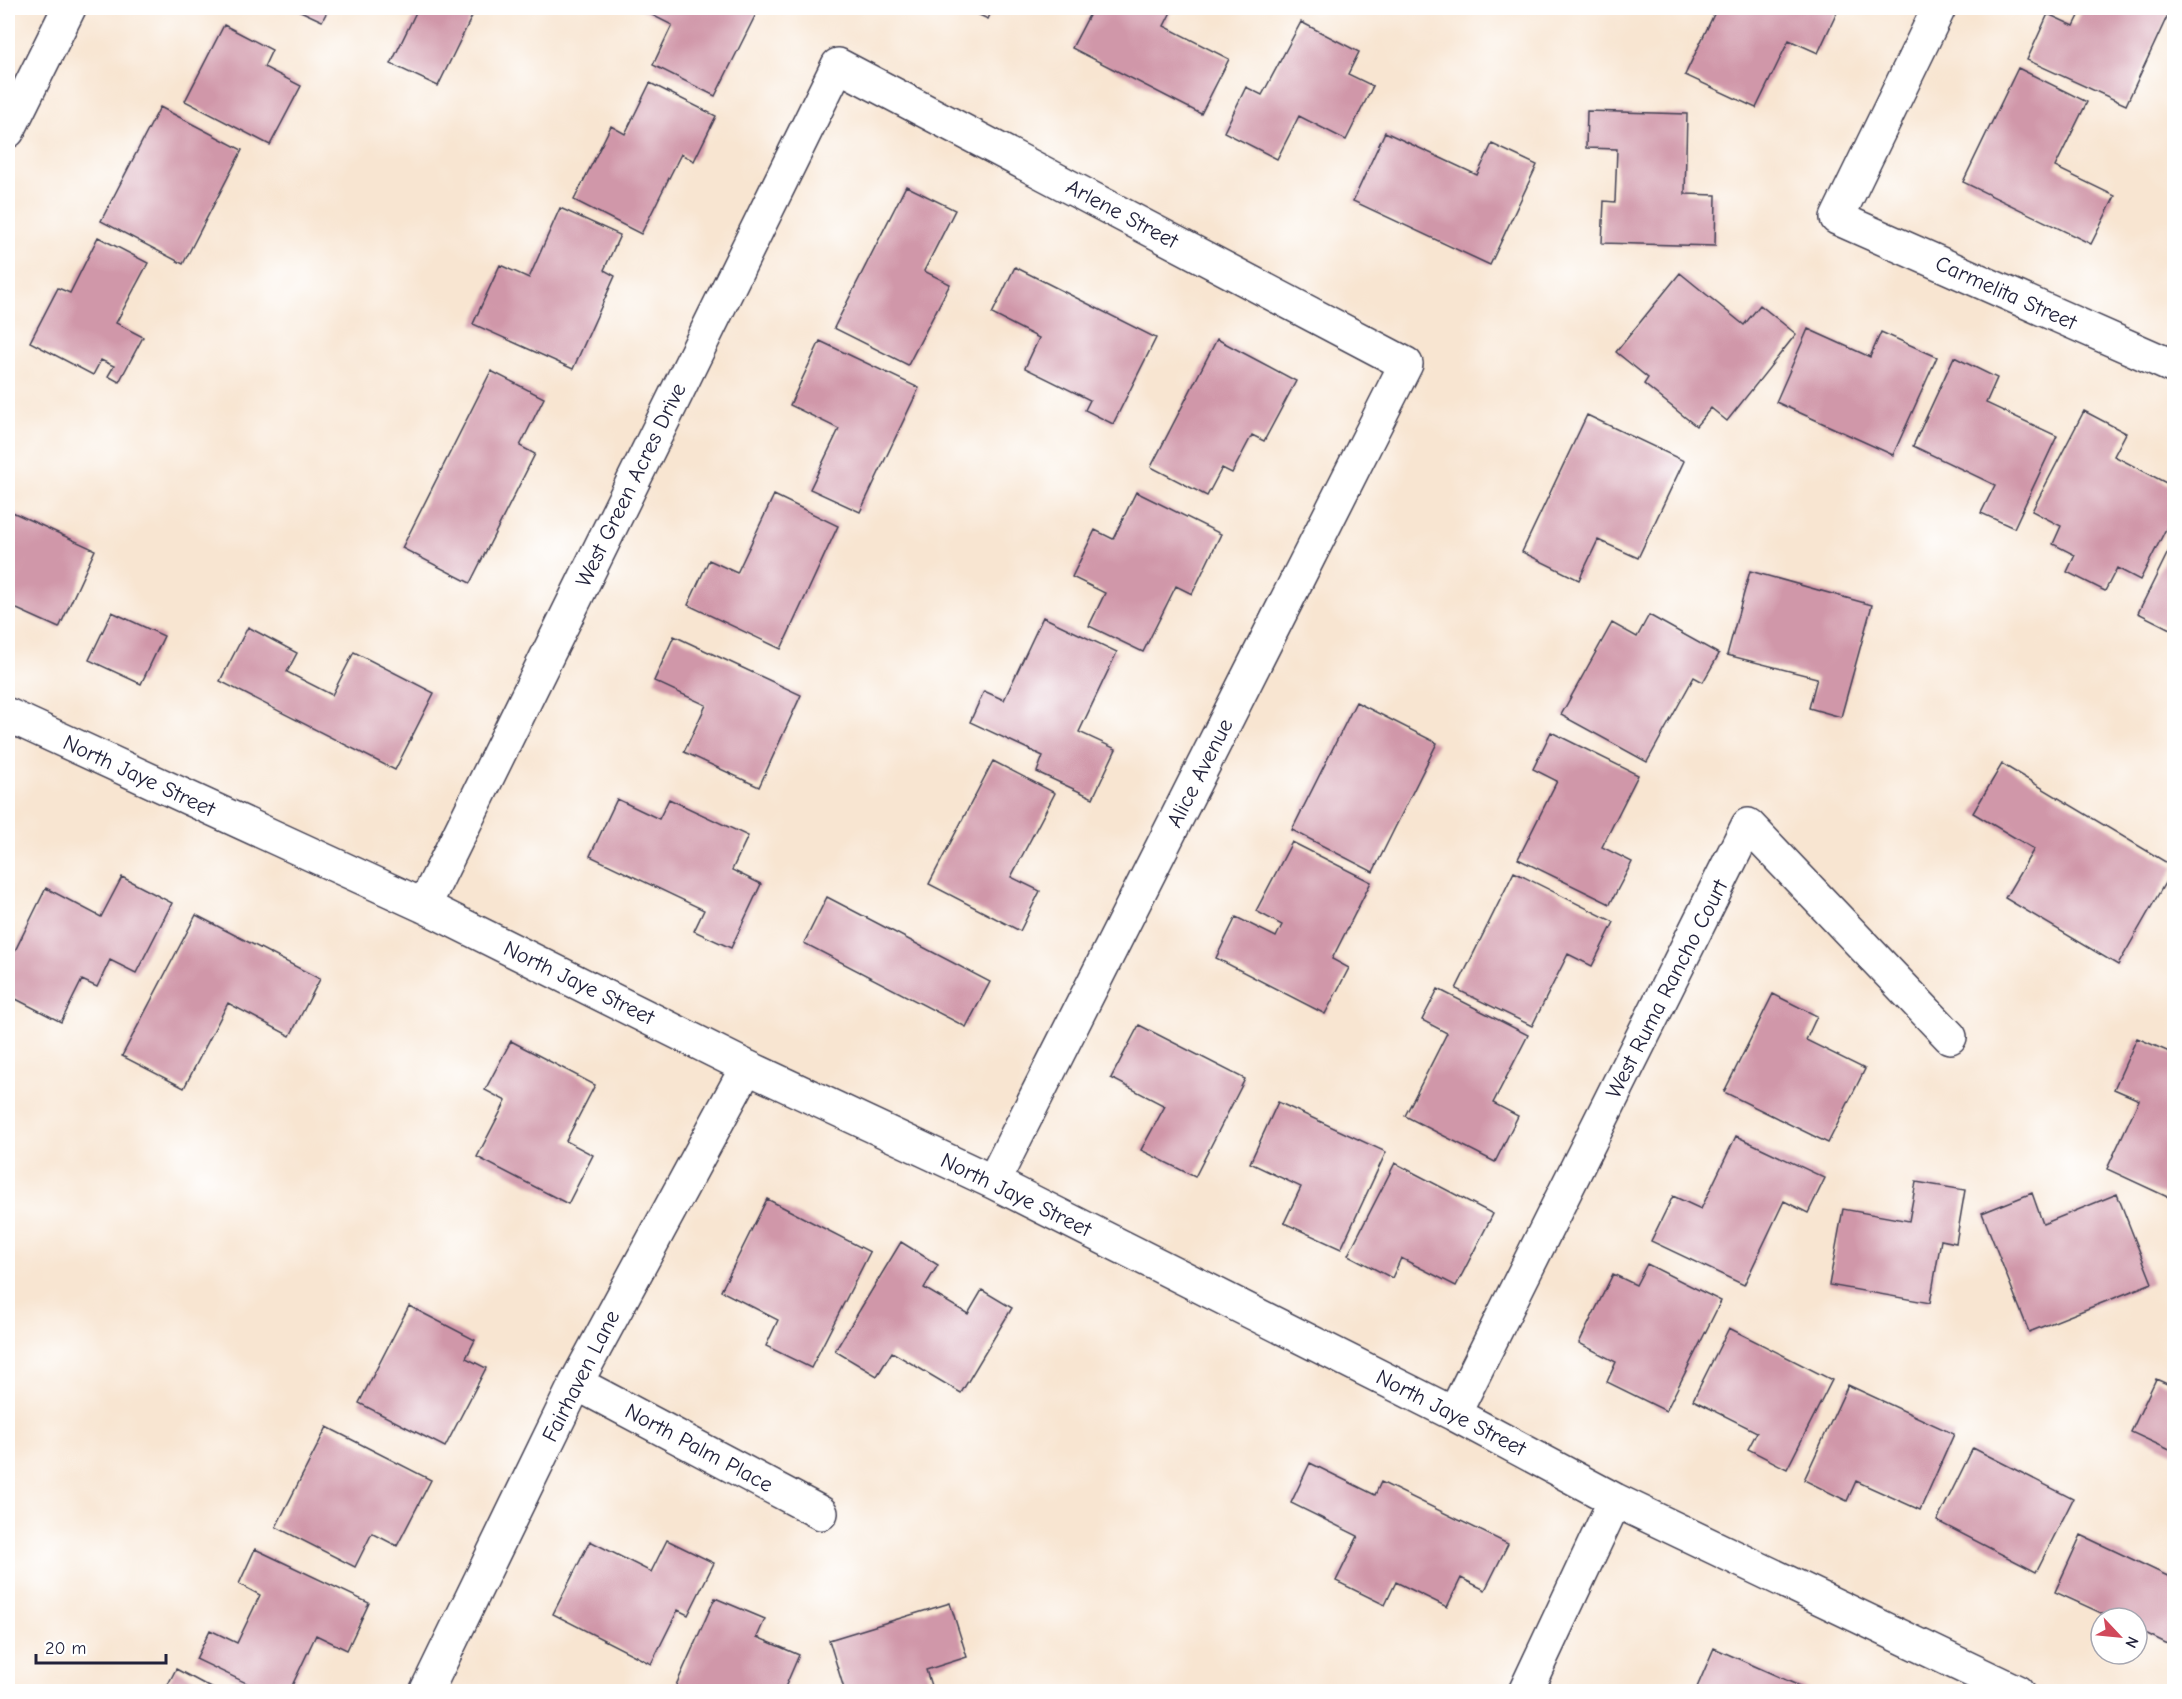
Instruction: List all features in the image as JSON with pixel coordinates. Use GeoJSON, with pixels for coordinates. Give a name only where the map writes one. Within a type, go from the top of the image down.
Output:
{"type":"FeatureCollection","features":[{"type":"Feature","properties":{"kind":"street"},"geometry":{"type":"LineString","coordinates":[[8,130],[69,8]]}},
{"type":"Feature","properties":{"kind":"street","name":"Carmelita Street"},"geometry":{"type":"LineString","coordinates":[[1939,8],[1837,218],[2175,367]]}},
{"type":"Feature","properties":{"kind":"street","name":"Arlene Street"},"geometry":{"type":"LineString","coordinates":[[838,65],[1406,364]]}},
{"type":"Feature","properties":{"kind":"street","name":"West Green Acres Drive"},"geometry":{"type":"LineString","coordinates":[[424,906],[838,65]]}},
{"type":"Feature","properties":{"kind":"street","name":"Alice Avenue"},"geometry":{"type":"LineString","coordinates":[[993,1182],[1406,364]]}},
{"type":"Feature","properties":{"kind":"street","name":"North Jaye Street"},"geometry":{"type":"LineString","coordinates":[[8,715],[424,906],[747,1067],[993,1182],[1455,1414],[1616,1500],[2017,1692]]}},
{"type":"Feature","properties":{"kind":"street","name":"West Ruma Rancho Court"},"geometry":{"type":"LineString","coordinates":[[1455,1414],[1748,825],[1950,1037]]}},
{"type":"Feature","properties":{"kind":"street","name":"Fairhaven Lane"},"geometry":{"type":"LineString","coordinates":[[426,1692],[576,1383],[747,1067]]}},
{"type":"Feature","properties":{"kind":"street","name":"North Palm Place"},"geometry":{"type":"LineString","coordinates":[[576,1383],[821,1513]]}},
{"type":"Feature","properties":{"kind":"street"},"geometry":{"type":"LineString","coordinates":[[1525,1692],[1616,1500]]}},
{"type":"Feature","properties":{"kind":"building"},"geometry":{"type":"Polygon","coordinates":[[[294,8],[329,8],[322,21],[294,8]]]}},
{"type":"Feature","properties":{"kind":"building"},"geometry":{"type":"Polygon","coordinates":[[[418,8],[476,8],[438,86],[391,64],[418,8]]]}},
{"type":"Feature","properties":{"kind":"building"},"geometry":{"type":"Polygon","coordinates":[[[643,8],[759,8],[715,96],[653,65],[672,25],[642,10],[643,8]]]}},
{"type":"Feature","properties":{"kind":"building"},"geometry":{"type":"Polygon","coordinates":[[[964,8],[993,8],[988,19],[964,8]]]}},
{"type":"Feature","properties":{"kind":"building"},"geometry":{"type":"Polygon","coordinates":[[[1093,8],[1173,8],[1164,26],[1229,59],[1201,114],[1072,48],[1093,8]]]}},
{"type":"Feature","properties":{"kind":"building"},"geometry":{"type":"Polygon","coordinates":[[[1717,8],[1839,8],[1818,53],[1789,40],[1756,108],[1685,75],[1717,8]]]}},
{"type":"Feature","properties":{"kind":"building"},"geometry":{"type":"Polygon","coordinates":[[[2083,8],[2171,8],[2126,105],[2027,60],[2048,14],[2074,26],[2083,8]]]}},
{"type":"Feature","properties":{"kind":"building"},"geometry":{"type":"Polygon","coordinates":[[[1301,22],[1359,52],[1348,74],[1373,86],[1346,140],[1299,116],[1277,159],[1224,132],[1246,87],[1262,95],[1301,22]]]}},
{"type":"Feature","properties":{"kind":"building"},"geometry":{"type":"Polygon","coordinates":[[[224,25],[272,50],[264,67],[301,86],[270,145],[185,101],[224,25]]]}},
{"type":"Feature","properties":{"kind":"building"},"geometry":{"type":"Polygon","coordinates":[[[2018,68],[2087,102],[2055,167],[2115,196],[2091,244],[1963,182],[2018,68]]]}},
{"type":"Feature","properties":{"kind":"building"},"geometry":{"type":"Polygon","coordinates":[[[650,83],[716,116],[694,161],[681,154],[641,234],[574,200],[611,126],[625,134],[650,83]]]}},
{"type":"Feature","properties":{"kind":"building"},"geometry":{"type":"Polygon","coordinates":[[[160,107],[242,150],[183,264],[101,221],[160,107]]]}},
{"type":"Feature","properties":{"kind":"building"},"geometry":{"type":"Polygon","coordinates":[[[1587,111],[1687,114],[1685,194],[1716,195],[1715,246],[1602,243],[1604,201],[1615,202],[1617,149],[1586,148],[1587,111]]]}},
{"type":"Feature","properties":{"kind":"building"},"geometry":{"type":"Polygon","coordinates":[[[1385,132],[1477,175],[1492,144],[1537,165],[1490,265],[1353,201],[1385,132]]]}},
{"type":"Feature","properties":{"kind":"building"},"geometry":{"type":"Polygon","coordinates":[[[906,186],[955,210],[924,271],[950,284],[908,365],[834,328],[906,186]]]}},
{"type":"Feature","properties":{"kind":"building"},"geometry":{"type":"Polygon","coordinates":[[[560,208],[620,235],[604,270],[615,276],[573,369],[473,324],[500,265],[529,278],[560,208]]]}},
{"type":"Feature","properties":{"kind":"building"},"geometry":{"type":"Polygon","coordinates":[[[98,237],[148,263],[116,323],[143,337],[119,382],[108,376],[114,366],[101,360],[93,375],[30,342],[58,288],[70,293],[98,237]]]}},
{"type":"Feature","properties":{"kind":"building"},"geometry":{"type":"Polygon","coordinates":[[[1015,267],[1156,338],[1113,424],[1085,410],[1090,400],[1025,368],[1039,338],[992,314],[1015,267]]]}},
{"type":"Feature","properties":{"kind":"building"},"geometry":{"type":"Polygon","coordinates":[[[1680,273],[1744,325],[1760,305],[1796,334],[1727,421],[1711,408],[1696,426],[1644,384],[1648,378],[1616,352],[1680,273]]]}},
{"type":"Feature","properties":{"kind":"building"},"geometry":{"type":"Polygon","coordinates":[[[1808,329],[1870,357],[1881,332],[1937,357],[1893,455],[1776,402],[1808,329]]]}},
{"type":"Feature","properties":{"kind":"building"},"geometry":{"type":"Polygon","coordinates":[[[1217,339],[1296,381],[1264,441],[1252,435],[1232,473],[1222,468],[1207,496],[1151,467],[1217,339]]]}},
{"type":"Feature","properties":{"kind":"building"},"geometry":{"type":"Polygon","coordinates":[[[820,341],[919,388],[860,512],[810,489],[839,429],[790,405],[820,341]]]}},
{"type":"Feature","properties":{"kind":"building"},"geometry":{"type":"Polygon","coordinates":[[[1954,357],[1997,378],[1986,403],[2057,436],[2014,528],[1981,513],[1995,485],[1913,446],[1954,357]]]}},
{"type":"Feature","properties":{"kind":"building"},"geometry":{"type":"Polygon","coordinates":[[[491,371],[544,398],[520,446],[535,454],[470,583],[402,548],[491,371]]]}},
{"type":"Feature","properties":{"kind":"building"},"geometry":{"type":"Polygon","coordinates":[[[2084,411],[2126,433],[2114,456],[2174,487],[2174,513],[2140,580],[2117,568],[2105,591],[2067,572],[2075,555],[2053,544],[2061,526],[2032,511],[2084,411]]]}},
{"type":"Feature","properties":{"kind":"building"},"geometry":{"type":"Polygon","coordinates":[[[1587,415],[1684,461],[1638,558],[1598,540],[1579,580],[1522,552],[1587,415]]]}},
{"type":"Feature","properties":{"kind":"building"},"geometry":{"type":"Polygon","coordinates":[[[1136,492],[1221,534],[1192,594],[1176,586],[1143,652],[1089,626],[1105,593],[1072,577],[1095,530],[1113,539],[1136,492]]]}},
{"type":"Feature","properties":{"kind":"building"},"geometry":{"type":"Polygon","coordinates":[[[774,495],[838,526],[781,649],[688,605],[709,560],[737,573],[774,495]]]}},
{"type":"Feature","properties":{"kind":"building"},"geometry":{"type":"Polygon","coordinates":[[[8,510],[95,550],[59,628],[8,605],[8,510]]]}},
{"type":"Feature","properties":{"kind":"building"},"geometry":{"type":"Polygon","coordinates":[[[2174,540],[2174,631],[2138,613],[2174,540]]]}},
{"type":"Feature","properties":{"kind":"building"},"geometry":{"type":"Polygon","coordinates":[[[1750,571],[1872,605],[1841,717],[1809,708],[1817,678],[1727,655],[1750,571]]]}},
{"type":"Feature","properties":{"kind":"building"},"geometry":{"type":"Polygon","coordinates":[[[112,612],[164,636],[141,684],[89,660],[112,612]]]}},
{"type":"Feature","properties":{"kind":"building"},"geometry":{"type":"Polygon","coordinates":[[[1649,615],[1719,654],[1703,682],[1694,677],[1647,762],[1561,715],[1612,623],[1637,637],[1649,615]]]}},
{"type":"Feature","properties":{"kind":"building"},"geometry":{"type":"Polygon","coordinates":[[[1043,617],[1117,652],[1079,732],[1116,749],[1093,798],[1037,772],[1043,756],[970,722],[984,691],[1004,700],[1043,617]]]}},
{"type":"Feature","properties":{"kind":"building"},"geometry":{"type":"Polygon","coordinates":[[[248,627],[297,653],[287,672],[332,695],[354,652],[434,693],[395,770],[220,681],[248,627]]]}},
{"type":"Feature","properties":{"kind":"building"},"geometry":{"type":"Polygon","coordinates":[[[674,636],[801,695],[759,787],[684,752],[706,705],[654,681],[674,636]]]}},
{"type":"Feature","properties":{"kind":"building"},"geometry":{"type":"Polygon","coordinates":[[[1356,702],[1437,743],[1373,872],[1292,830],[1356,702]]]}},
{"type":"Feature","properties":{"kind":"building"},"geometry":{"type":"Polygon","coordinates":[[[1551,732],[1638,775],[1602,847],[1632,862],[1610,904],[1518,859],[1557,781],[1533,769],[1551,732]]]}},
{"type":"Feature","properties":{"kind":"building"},"geometry":{"type":"Polygon","coordinates":[[[993,761],[1055,793],[1011,877],[1040,891],[1020,931],[929,884],[993,761]]]}},
{"type":"Feature","properties":{"kind":"building"},"geometry":{"type":"Polygon","coordinates":[[[2002,764],[2174,867],[2118,965],[2005,898],[2034,849],[1973,813],[2002,764]]]}},
{"type":"Feature","properties":{"kind":"building"},"geometry":{"type":"Polygon","coordinates":[[[617,799],[659,819],[669,799],[748,836],[732,870],[761,884],[731,948],[694,931],[704,910],[590,856],[617,799]]]}},
{"type":"Feature","properties":{"kind":"building"},"geometry":{"type":"Polygon","coordinates":[[[1292,842],[1371,882],[1332,959],[1349,968],[1325,1014],[1216,958],[1236,917],[1276,937],[1282,925],[1256,911],[1292,842]]]}},
{"type":"Feature","properties":{"kind":"building"},"geometry":{"type":"Polygon","coordinates":[[[1514,872],[1614,922],[1592,966],[1568,954],[1532,1026],[1456,989],[1514,872]]]}},
{"type":"Feature","properties":{"kind":"building"},"geometry":{"type":"Polygon","coordinates":[[[122,877],[172,903],[136,973],[110,960],[97,987],[82,980],[61,1022],[8,995],[8,965],[46,888],[101,917],[122,877]]]}},
{"type":"Feature","properties":{"kind":"building"},"geometry":{"type":"Polygon","coordinates":[[[827,897],[990,982],[966,1027],[804,943],[827,897]]]}},
{"type":"Feature","properties":{"kind":"building"},"geometry":{"type":"Polygon","coordinates":[[[196,915],[320,979],[290,1036],[228,1003],[184,1088],[122,1056],[196,915]]]}},
{"type":"Feature","properties":{"kind":"building"},"geometry":{"type":"Polygon","coordinates":[[[1438,989],[1528,1035],[1493,1103],[1518,1116],[1495,1162],[1405,1116],[1447,1033],[1422,1020],[1438,989]]]}},
{"type":"Feature","properties":{"kind":"building"},"geometry":{"type":"Polygon","coordinates":[[[1773,994],[1817,1016],[1806,1040],[1865,1069],[1828,1143],[1724,1092],[1773,994]]]}},
{"type":"Feature","properties":{"kind":"building"},"geometry":{"type":"Polygon","coordinates":[[[1139,1025],[1245,1079],[1195,1177],[1141,1150],[1165,1106],[1111,1078],[1139,1025]]]}},
{"type":"Feature","properties":{"kind":"building"},"geometry":{"type":"Polygon","coordinates":[[[2137,1038],[2174,1054],[2174,1200],[2107,1169],[2139,1100],[2114,1089],[2137,1038]]]}},
{"type":"Feature","properties":{"kind":"building"},"geometry":{"type":"Polygon","coordinates":[[[511,1041],[595,1085],[566,1141],[593,1155],[568,1204],[477,1157],[506,1101],[485,1090],[511,1041]]]}},
{"type":"Feature","properties":{"kind":"building"},"geometry":{"type":"Polygon","coordinates":[[[1278,1102],[1386,1152],[1341,1249],[1284,1223],[1301,1187],[1250,1163],[1278,1102]]]}},
{"type":"Feature","properties":{"kind":"building"},"geometry":{"type":"Polygon","coordinates":[[[1736,1136],[1825,1178],[1808,1213],[1784,1201],[1744,1285],[1651,1241],[1673,1196],[1701,1209],[1736,1136]]]}},
{"type":"Feature","properties":{"kind":"building"},"geometry":{"type":"Polygon","coordinates":[[[1395,1163],[1493,1214],[1456,1286],[1401,1258],[1392,1278],[1348,1255],[1395,1163]]]}},
{"type":"Feature","properties":{"kind":"building"},"geometry":{"type":"Polygon","coordinates":[[[1916,1182],[1965,1190],[1956,1243],[1941,1240],[1930,1303],[1829,1285],[1843,1209],[1909,1221],[1916,1182]]]}},
{"type":"Feature","properties":{"kind":"building"},"geometry":{"type":"Polygon","coordinates":[[[2032,1193],[2043,1224],[2117,1194],[2152,1283],[2029,1332],[1982,1213],[2032,1193]]]}},
{"type":"Feature","properties":{"kind":"building"},"geometry":{"type":"Polygon","coordinates":[[[767,1199],[870,1252],[811,1368],[766,1346],[778,1320],[721,1291],[767,1199]]]}},
{"type":"Feature","properties":{"kind":"building"},"geometry":{"type":"Polygon","coordinates":[[[901,1242],[938,1265],[924,1288],[968,1314],[982,1290],[1012,1308],[961,1393],[892,1352],[877,1376],[835,1351],[901,1242]]]}},
{"type":"Feature","properties":{"kind":"building"},"geometry":{"type":"Polygon","coordinates":[[[1647,1264],[1721,1301],[1666,1411],[1607,1382],[1616,1362],[1579,1343],[1613,1274],[1636,1285],[1647,1264]]]}},
{"type":"Feature","properties":{"kind":"building"},"geometry":{"type":"Polygon","coordinates":[[[409,1306],[475,1340],[466,1358],[486,1368],[445,1447],[359,1403],[409,1306]]]}},
{"type":"Feature","properties":{"kind":"building"},"geometry":{"type":"Polygon","coordinates":[[[1729,1328],[1832,1380],[1787,1469],[1748,1449],[1757,1432],[1693,1400],[1729,1328]]]}},
{"type":"Feature","properties":{"kind":"building"},"geometry":{"type":"Polygon","coordinates":[[[2156,1379],[2174,1387],[2174,1452],[2131,1432],[2156,1379]]]}},
{"type":"Feature","properties":{"kind":"building"},"geometry":{"type":"Polygon","coordinates":[[[1848,1385],[1954,1434],[1920,1510],[1856,1481],[1847,1501],[1804,1480],[1848,1385]]]}},
{"type":"Feature","properties":{"kind":"building"},"geometry":{"type":"Polygon","coordinates":[[[327,1427],[431,1480],[397,1546],[372,1533],[355,1567],[276,1527],[327,1427]]]}},
{"type":"Feature","properties":{"kind":"building"},"geometry":{"type":"Polygon","coordinates":[[[1973,1448],[2073,1499],[2036,1572],[1937,1521],[1973,1448]]]}},
{"type":"Feature","properties":{"kind":"building"},"geometry":{"type":"Polygon","coordinates":[[[1310,1463],[1375,1495],[1381,1482],[1508,1544],[1485,1590],[1461,1578],[1447,1607],[1396,1582],[1385,1605],[1336,1581],[1358,1536],[1291,1503],[1310,1463]]]}},
{"type":"Feature","properties":{"kind":"building"},"geometry":{"type":"Polygon","coordinates":[[[2081,1535],[2174,1579],[2174,1647],[2149,1635],[2149,1606],[2089,1608],[2055,1592],[2081,1535]]]}},
{"type":"Feature","properties":{"kind":"building"},"geometry":{"type":"Polygon","coordinates":[[[667,1540],[714,1563],[688,1615],[678,1610],[651,1664],[553,1614],[590,1541],[651,1572],[667,1540]]]}},
{"type":"Feature","properties":{"kind":"building"},"geometry":{"type":"Polygon","coordinates":[[[255,1549],[369,1603],[347,1650],[316,1635],[289,1692],[265,1692],[196,1659],[210,1630],[237,1643],[260,1595],[239,1584],[255,1549]]]}},
{"type":"Feature","properties":{"kind":"building"},"geometry":{"type":"Polygon","coordinates":[[[715,1598],[765,1619],[757,1637],[799,1655],[783,1692],[673,1692],[715,1598]]]}},
{"type":"Feature","properties":{"kind":"building"},"geometry":{"type":"Polygon","coordinates":[[[950,1603],[967,1657],[926,1670],[933,1692],[845,1692],[829,1640],[950,1603]]]}},
{"type":"Feature","properties":{"kind":"building"},"geometry":{"type":"Polygon","coordinates":[[[1714,1648],[1813,1692],[1695,1692],[1714,1648]]]}},
{"type":"Feature","properties":{"kind":"building"},"geometry":{"type":"Polygon","coordinates":[[[176,1669],[219,1692],[164,1692],[176,1669]]]}}]}
